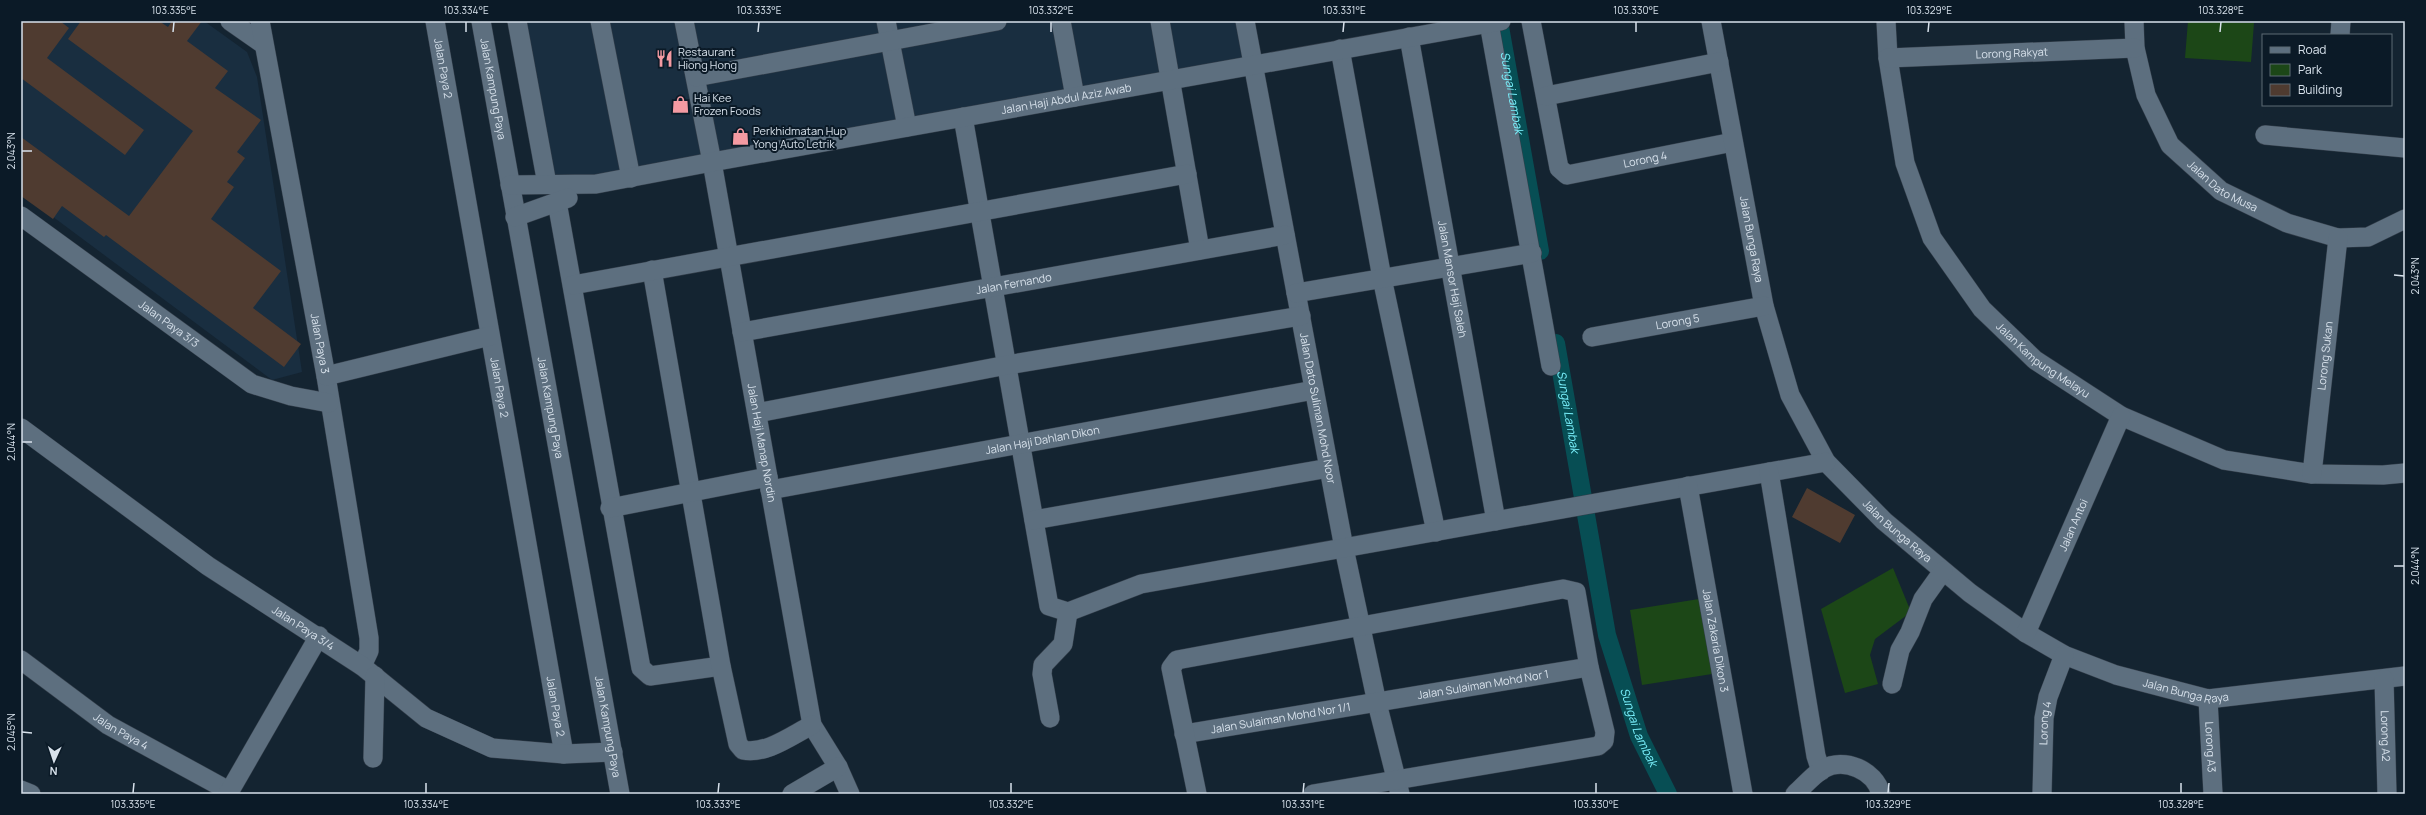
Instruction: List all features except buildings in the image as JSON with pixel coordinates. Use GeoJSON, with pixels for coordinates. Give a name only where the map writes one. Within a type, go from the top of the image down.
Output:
{"type":"FeatureCollection","features":[{"type":"Feature","properties":{"kind":"street"},"geometry":{"type":"LineString","coordinates":[[230,21],[263,44]]}},
{"type":"Feature","properties":{"kind":"street","name":"Jalan Paya 3"},"geometry":{"type":"LineString","coordinates":[[260,21],[263,44],[326,376],[329,403],[369,638],[368,671],[373,758]]}},
{"type":"Feature","properties":{"kind":"street","name":"Jalan Paya 2"},"geometry":{"type":"LineString","coordinates":[[435,21],[564,754]]}},
{"type":"Feature","properties":{"kind":"street","name":"Jalan Kampung Paya"},"geometry":{"type":"LineString","coordinates":[[481,21],[515,217],[620,794]]}},
{"type":"Feature","properties":{"kind":"street"},"geometry":{"type":"LineString","coordinates":[[517,21],[547,184]]}},
{"type":"Feature","properties":{"kind":"street"},"geometry":{"type":"LineString","coordinates":[[600,21],[631,178]]}},
{"type":"Feature","properties":{"kind":"street","name":"Jalan Haji Manap Nordin"},"geometry":{"type":"LineString","coordinates":[[684,21],[712,162],[812,724]]}},
{"type":"Feature","properties":{"kind":"street"},"geometry":{"type":"LineString","coordinates":[[886,21],[907,127]]}},
{"type":"Feature","properties":{"kind":"street"},"geometry":{"type":"LineString","coordinates":[[696,77],[997,21]]}},
{"type":"Feature","properties":{"kind":"street"},"geometry":{"type":"LineString","coordinates":[[1062,21],[1075,97]]}},
{"type":"Feature","properties":{"kind":"street"},"geometry":{"type":"LineString","coordinates":[[1160,21],[1200,250]]}},
{"type":"Feature","properties":{"kind":"street","name":"Jalan Dato Suliman Mohd Noor"},"geometry":{"type":"LineString","coordinates":[[1245,21],[1344,548],[1377,703],[1399,787]]}},
{"type":"Feature","properties":{"kind":"street"},"geometry":{"type":"LineString","coordinates":[[1531,21],[1546,96],[1719,62]]}},
{"type":"Feature","properties":{"kind":"street","name":"Jalan Bunga Raya"},"geometry":{"type":"LineString","coordinates":[[1712,21],[1764,306],[1790,395],[1826,462],[1884,521],[1970,593],[2026,634],[2064,655],[2116,675],[2208,699],[2405,676]]}},
{"type":"Feature","properties":{"kind":"street","name":"Jalan Kampung Melayu"},"geometry":{"type":"LineString","coordinates":[[1886,21],[1888,58],[1905,163],[1932,238],[1982,309],[2035,360],[2121,416],[2224,460],[2312,474],[2383,475],[2405,473]]}},
{"type":"Feature","properties":{"kind":"street","name":"Jalan Dato Musa"},"geometry":{"type":"LineString","coordinates":[[2134,21],[2135,48],[2146,95],[2170,145],[2221,191],[2287,223],[2338,238],[2368,237],[2405,219]]}},
{"type":"Feature","properties":{"kind":"street"},"geometry":{"type":"LineString","coordinates":[[2340,34],[2341,21]]}},
{"type":"Feature","properties":{"kind":"street"},"geometry":{"type":"LineString","coordinates":[[1495,22],[1551,366]]}},
{"type":"Feature","properties":{"kind":"street","name":"Jalan Haji Abdul Aziz Awab"},"geometry":{"type":"LineString","coordinates":[[596,184],[1409,37],[1446,26],[1495,22]]}},
{"type":"Feature","properties":{"kind":"street","name":"Jalan Mansor Haji Saleh"},"geometry":{"type":"LineString","coordinates":[[1409,37],[1496,521]]}},
{"type":"Feature","properties":{"kind":"street","name":"Lorong Rakyat"},"geometry":{"type":"LineString","coordinates":[[1888,58],[2135,48]]}},
{"type":"Feature","properties":{"kind":"street"},"geometry":{"type":"LineString","coordinates":[[1340,49],[1382,278],[1436,532]]}},
{"type":"Feature","properties":{"kind":"street","name":"Lorong 4"},"geometry":{"type":"LineString","coordinates":[[1546,96],[1559,168],[1567,175],[1733,142]]}},
{"type":"Feature","properties":{"kind":"street"},"geometry":{"type":"LineString","coordinates":[[963,117],[1049,606],[1068,612],[1141,584],[1826,462]]}},
{"type":"Feature","properties":{"kind":"street"},"geometry":{"type":"LineString","coordinates":[[2265,135],[2405,148]]}},
{"type":"Feature","properties":{"kind":"street"},"geometry":{"type":"LineString","coordinates":[[573,285],[1186,174]]}},
{"type":"Feature","properties":{"kind":"street"},"geometry":{"type":"LineString","coordinates":[[510,186],[596,184]]}},
{"type":"Feature","properties":{"kind":"street"},"geometry":{"type":"LineString","coordinates":[[515,217],[557,202],[596,184]]}},
{"type":"Feature","properties":{"kind":"street"},"geometry":{"type":"LineString","coordinates":[[557,202],[573,285],[610,508],[641,668],[650,676],[721,666]]}},
{"type":"Feature","properties":{"kind":"street","name":"Jalan Paya 3/3"},"geometry":{"type":"LineString","coordinates":[[21,216],[252,384],[291,396],[329,403]]}},
{"type":"Feature","properties":{"kind":"street","name":"Jalan Fernando"},"geometry":{"type":"LineString","coordinates":[[742,332],[1285,235]]}},
{"type":"Feature","properties":{"kind":"street","name":"Lorong Sukan"},"geometry":{"type":"LineString","coordinates":[[2312,474],[2338,238]]}},
{"type":"Feature","properties":{"kind":"street"},"geometry":{"type":"LineString","coordinates":[[1296,293],[1532,253]]}},
{"type":"Feature","properties":{"kind":"street"},"geometry":{"type":"LineString","coordinates":[[652,270],[721,666],[738,744],[743,750],[751,752],[763,750],[812,724],[838,767],[850,794]]}},
{"type":"Feature","properties":{"kind":"street","name":"Lorong 5"},"geometry":{"type":"LineString","coordinates":[[1592,337],[1764,306]]}},
{"type":"Feature","properties":{"kind":"street"},"geometry":{"type":"LineString","coordinates":[[757,413],[1007,365],[1301,316]]}},
{"type":"Feature","properties":{"kind":"street"},"geometry":{"type":"LineString","coordinates":[[326,376],[490,336]]}},
{"type":"Feature","properties":{"kind":"street","name":"Jalan Haji Dahlan Dikon"},"geometry":{"type":"LineString","coordinates":[[610,508],[691,492],[769,483],[1021,444],[1314,390]]}},
{"type":"Feature","properties":{"kind":"street","name":"Jalan Antoi"},"geometry":{"type":"LineString","coordinates":[[2026,634],[2121,416]]}},
{"type":"Feature","properties":{"kind":"street","name":"Jalan Paya 3/4"},"geometry":{"type":"LineString","coordinates":[[21,428],[208,566],[319,636],[368,671],[426,718],[492,748],[564,754],[613,752]]}},
{"type":"Feature","properties":{"kind":"street"},"geometry":{"type":"LineString","coordinates":[[1034,520],[1329,468]]}},
{"type":"Feature","properties":{"kind":"street"},"geometry":{"type":"LineString","coordinates":[[1769,472],[1816,756],[1828,768]]}},
{"type":"Feature","properties":{"kind":"street","name":"Jalan Zakaria Dikon 3"},"geometry":{"type":"LineString","coordinates":[[1688,486],[1743,794]]}},
{"type":"Feature","properties":{"kind":"street"},"geometry":{"type":"LineString","coordinates":[[1892,684],[1900,650],[1910,632],[1924,599],[1943,571]]}},
{"type":"Feature","properties":{"kind":"street"},"geometry":{"type":"LineString","coordinates":[[1197,794],[1171,668],[1177,660],[1570,589],[1576,592],[1589,667],[1605,732],[1604,741],[1598,746],[1399,787],[1313,794]]}},
{"type":"Feature","properties":{"kind":"street"},"geometry":{"type":"LineString","coordinates":[[1050,718],[1042,674],[1043,665],[1063,644],[1068,612]]}},
{"type":"Feature","properties":{"kind":"street"},"geometry":{"type":"LineString","coordinates":[[229,792],[319,636]]}},
{"type":"Feature","properties":{"kind":"street","name":"Lorong 4"},"geometry":{"type":"LineString","coordinates":[[2042,794],[2044,718],[2048,697],[2064,655]]}},
{"type":"Feature","properties":{"kind":"street","name":"Jalan Paya 4"},"geometry":{"type":"LineString","coordinates":[[21,660],[108,725],[229,792]]}},
{"type":"Feature","properties":{"kind":"street","name":"Jalan Sulaiman Mohd Nor 1"},"geometry":{"type":"LineString","coordinates":[[1377,703],[1589,667]]}},
{"type":"Feature","properties":{"kind":"street","name":"Lorong A2"},"geometry":{"type":"LineString","coordinates":[[2384,679],[2387,794]]}},
{"type":"Feature","properties":{"kind":"street","name":"Lorong A3"},"geometry":{"type":"LineString","coordinates":[[2208,699],[2213,794]]}},
{"type":"Feature","properties":{"kind":"street","name":"Jalan Sulaiman Mohd Nor 1/1"},"geometry":{"type":"LineString","coordinates":[[1184,734],[1377,703]]}},
{"type":"Feature","properties":{"kind":"street"},"geometry":{"type":"LineString","coordinates":[[792,794],[838,767]]}},
{"type":"Feature","properties":{"kind":"street"},"geometry":{"type":"LineString","coordinates":[[1795,794],[1828,768],[1861,769],[1873,778],[1881,794]]}},
{"type":"Feature","properties":{"kind":"street"},"geometry":{"type":"LineString","coordinates":[[21,790],[30,794]]}},
{"type":"Feature","properties":{"kind":"shaded area"},"geometry":{"type":"Polygon","coordinates":[[[21,21],[204,21],[247,52],[257,77],[302,372],[272,380],[21,193],[21,21]]]}},
{"type":"Feature","properties":{"kind":"shaded area"},"geometry":{"type":"Polygon","coordinates":[[[513,21],[1253,21],[1259,57],[594,179],[541,178],[513,21]]]}},
{"type":"Feature","properties":{"kind":"green space"},"geometry":{"type":"Polygon","coordinates":[[[2188,21],[2254,23],[2251,62],[2185,58],[2188,21]]]}},
{"type":"Feature","properties":{"kind":"green space"},"geometry":{"type":"Polygon","coordinates":[[[1893,568],[1911,612],[1875,639],[1870,655],[1878,684],[1845,693],[1821,609],[1893,568]]]}},
{"type":"Feature","properties":{"kind":"green space"},"geometry":{"type":"Polygon","coordinates":[[[1699,599],[1712,674],[1642,685],[1630,610],[1699,599]]]}},
{"type":"Feature","properties":{"kind":"waterway","name":"Sungai Lambak"},"geometry":{"type":"LineString","coordinates":[[1499,21],[1540,251]]}},
{"type":"Feature","properties":{"kind":"waterway","name":"Sungai Lambak"},"geometry":{"type":"LineString","coordinates":[[1556,343],[1607,635],[1639,736],[1668,794]]}},
{"type":"Feature","properties":{"kind":"place","name":"Restaurant Hiong Hong"},"geometry":{"type":"Point","coordinates":[665,58]}},
{"type":"Feature","properties":{"kind":"place","name":"Hai Kee Frozen Foods"},"geometry":{"type":"Point","coordinates":[681,104]}},
{"type":"Feature","properties":{"kind":"place","name":"Perkhidmatan Hup Yong Auto Letrik"},"geometry":{"type":"Point","coordinates":[740,137]}}]}
